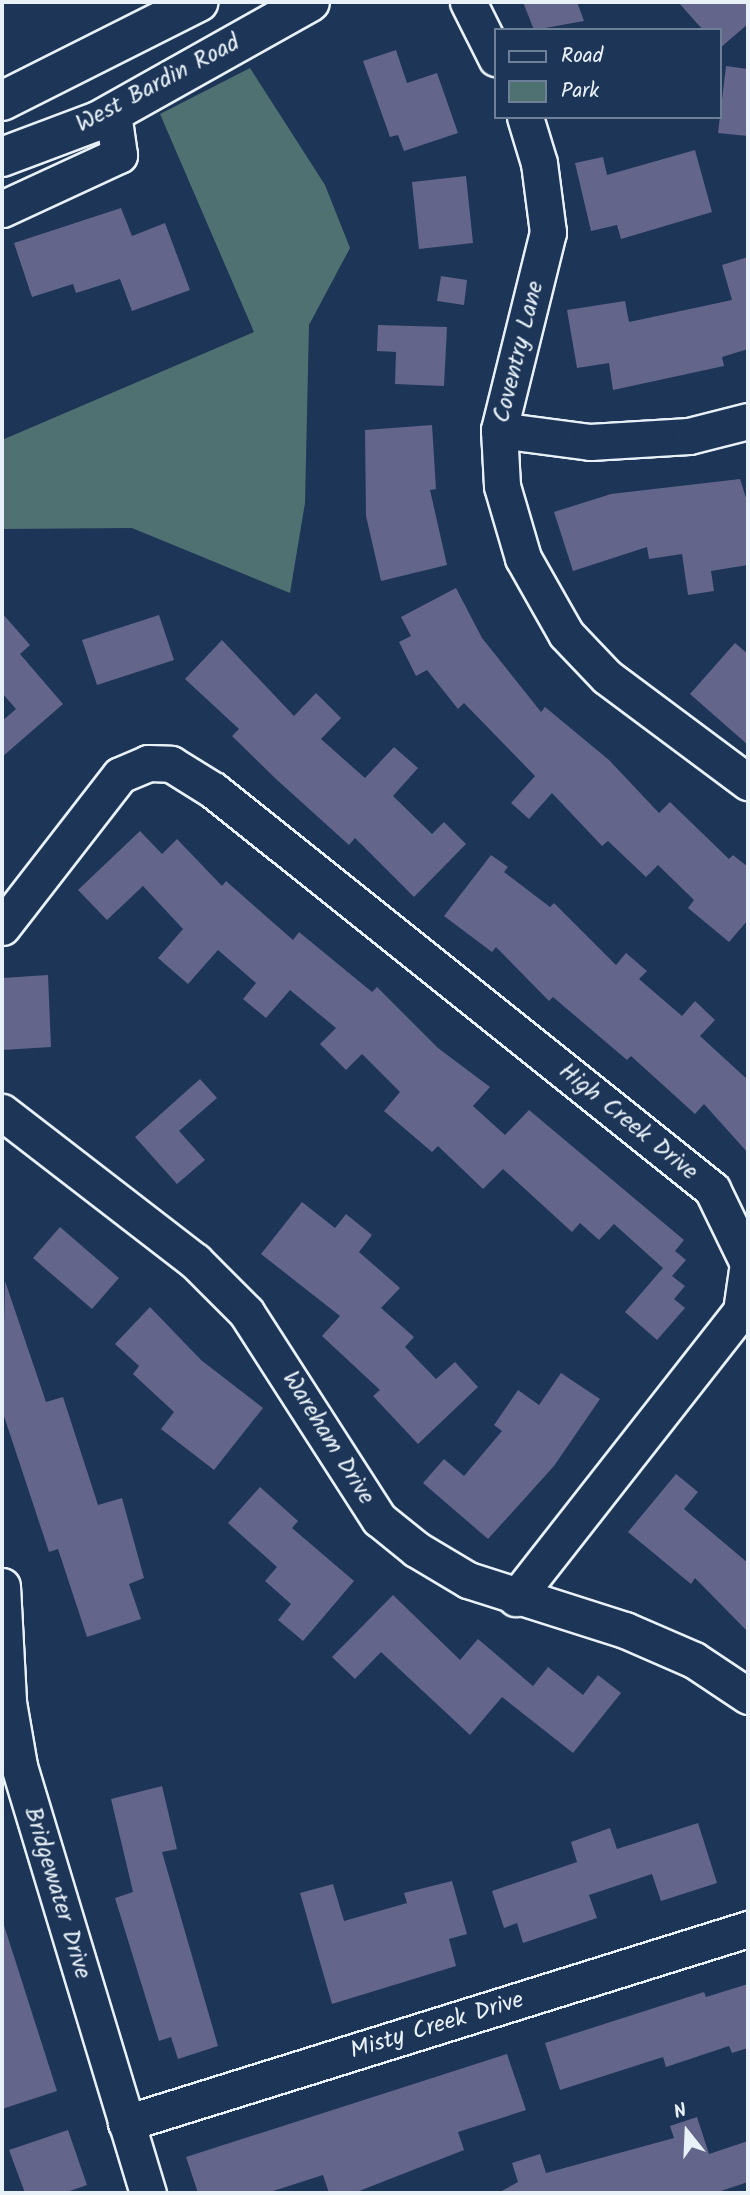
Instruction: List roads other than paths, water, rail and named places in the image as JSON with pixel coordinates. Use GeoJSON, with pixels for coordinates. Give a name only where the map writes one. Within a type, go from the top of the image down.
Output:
{"type":"FeatureCollection","features":[{"type":"Feature","properties":{"kind":"main road"},"geometry":{"type":"LineString","coordinates":[[2,101],[199,2]]}},
{"type":"Feature","properties":{"kind":"main road","name":"West Bardin Road"},"geometry":{"type":"LineString","coordinates":[[2,157],[113,113],[310,2]]}},
{"type":"Feature","properties":{"kind":"street"},"geometry":{"type":"LineString","coordinates":[[468,2],[494,54]]}},
{"type":"Feature","properties":{"kind":"street"},"geometry":{"type":"LineString","coordinates":[[2,209],[119,155],[113,113]]}},
{"type":"Feature","properties":{"kind":"street","name":"Coventry Lane"},"geometry":{"type":"LineString","coordinates":[[534,120],[548,232],[499,430],[502,486],[523,558],[566,634],[607,677],[748,782]]}},
{"type":"Feature","properties":{"kind":"street"},"geometry":{"type":"LineString","coordinates":[[499,430],[590,442],[689,436],[748,421]]}},
{"type":"Feature","properties":{"kind":"street","name":"High Creek Drive"},"geometry":{"type":"LineString","coordinates":[[2,928],[120,775],[148,763],[171,764],[213,790],[712,1189],[729,1212],[748,1263],[741,1311],[516,1598]]}},
{"type":"Feature","properties":{"kind":"street","name":"Wareham Drive"},"geometry":{"type":"LineString","coordinates":[[2,1112],[195,1261],[246,1312],[379,1519],[468,1580],[516,1598],[625,1630],[694,1660],[748,1696]]}},
{"type":"Feature","properties":{"kind":"street","name":"Bridgewater Drive"},"geometry":{"type":"LineString","coordinates":[[2,1586],[8,1702],[19,1766],[148,2193]]}},
{"type":"Feature","properties":{"kind":"street","name":"Misty Creek Drive"},"geometry":{"type":"LineString","coordinates":[[126,2123],[748,1929]]}}]}
